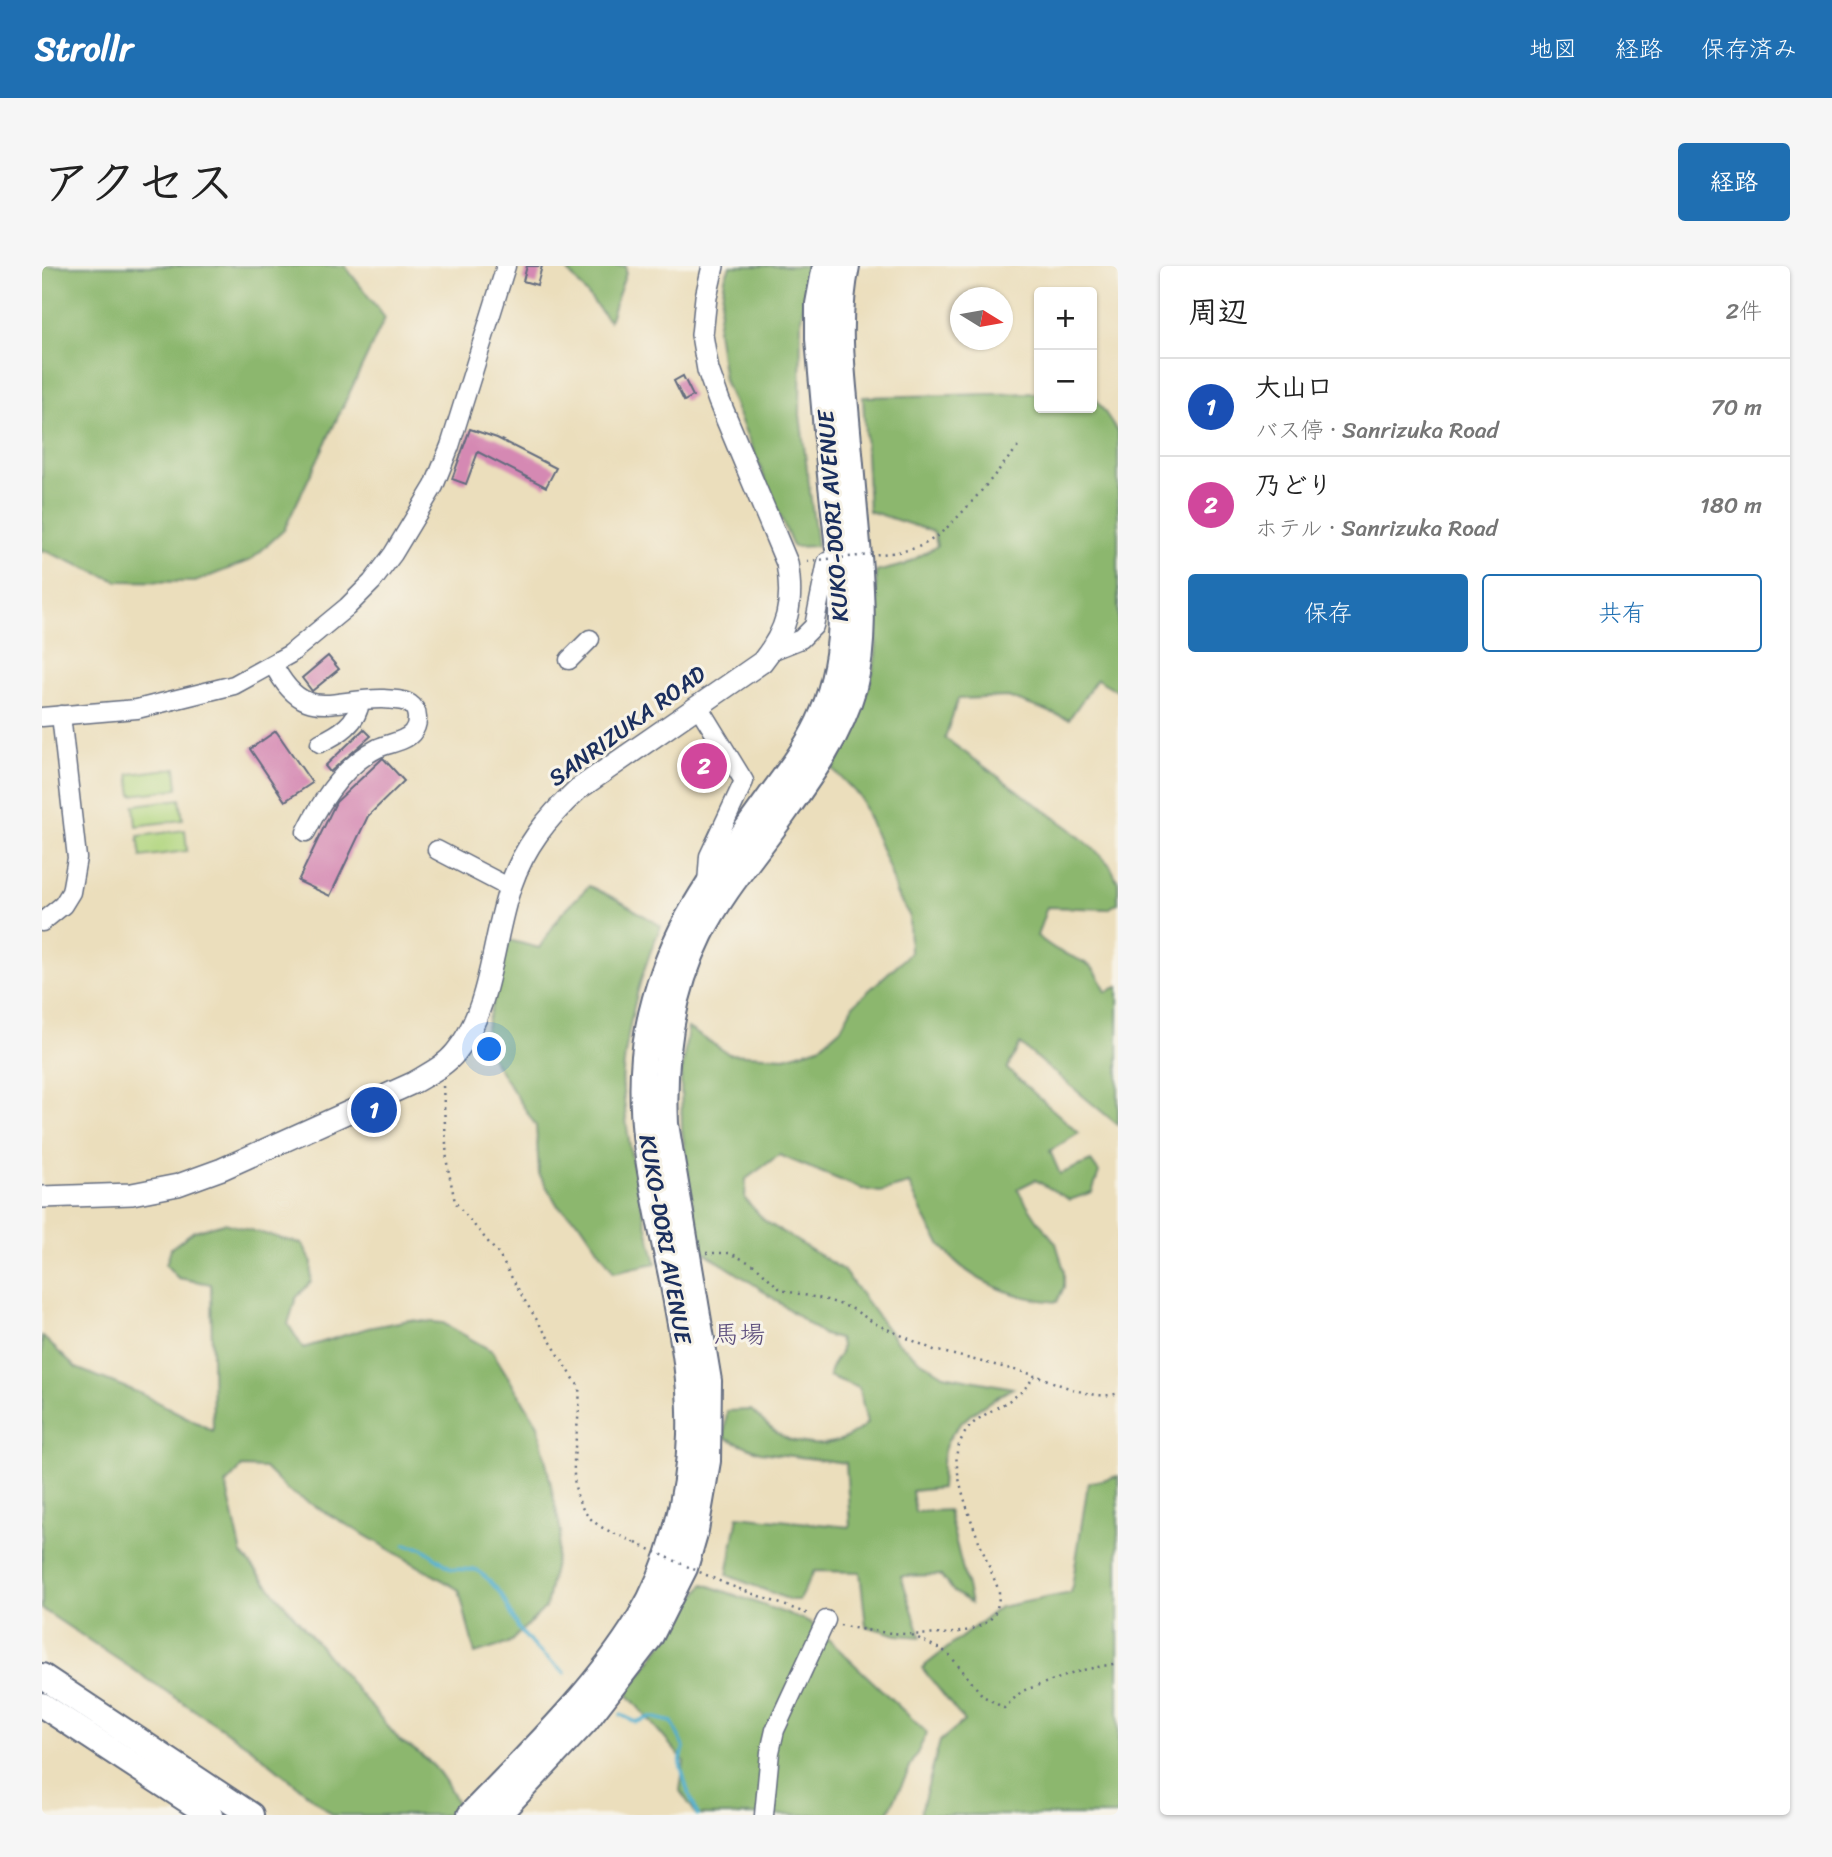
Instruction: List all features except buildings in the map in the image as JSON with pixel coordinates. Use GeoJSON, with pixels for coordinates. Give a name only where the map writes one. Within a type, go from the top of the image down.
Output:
{"type":"FeatureCollection","features":[{"type":"Feature","properties":{"kind":"highway","name":"KUKO-DORI AVENUE"},"geometry":{"type":"LineString","coordinates":[[470,1815],[561,1719],[615,1653],[651,1594],[676,1530],[689,1461],[690,1398],[683,1339],[647,1161],[643,1062],[656,994],[685,918],[794,764],[823,713],[832,687],[842,630],[818,339],[818,304],[825,266]]}},
{"type":"Feature","properties":{"kind":"highway","name":"KUKO-DORI AVENUE"},"geometry":{"type":"LineString","coordinates":[[498,1815],[586,1721],[650,1638],[685,1568],[703,1497],[708,1461],[710,1407],[705,1342],[671,1158],[664,1093],[671,1030],[677,1003],[700,935],[719,902],[833,741],[853,688],[862,616],[839,327],[846,266]]}},
{"type":"Feature","properties":{"kind":"highway"},"geometry":{"type":"LineString","coordinates":[[42,1676],[251,1815]]}},
{"type":"Feature","properties":{"kind":"highway"},"geometry":{"type":"LineString","coordinates":[[42,1706],[210,1815]]}},
{"type":"Feature","properties":{"kind":"main road","name":"SANRIZUKA ROAD"},"geometry":{"type":"LineString","coordinates":[[42,1197],[132,1195],[178,1185],[222,1169],[413,1083],[440,1066],[455,1053],[477,1016],[510,888],[527,847],[551,814],[577,790],[762,662],[771,651],[780,638],[787,617],[790,582],[787,563],[708,370],[702,335],[713,266]]}},
{"type":"Feature","properties":{"kind":"street"},"geometry":{"type":"LineString","coordinates":[[42,717],[137,709],[234,685],[273,664],[322,630],[372,582],[414,521],[434,486],[450,446],[506,266]]}},
{"type":"Feature","properties":{"kind":"street"},"geometry":{"type":"LineString","coordinates":[[771,651],[801,639],[814,626],[827,562],[838,561]]}},
{"type":"Feature","properties":{"kind":"street"},"geometry":{"type":"LineString","coordinates":[[569,660],[590,639]]}},
{"type":"Feature","properties":{"kind":"street"},"geometry":{"type":"LineString","coordinates":[[273,664],[283,684],[294,695],[306,701],[320,705],[395,700],[410,704],[416,713],[417,723],[411,734],[395,743],[379,747],[342,776],[317,810],[306,832]]}},
{"type":"Feature","properties":{"kind":"street"},"geometry":{"type":"LineString","coordinates":[[320,743],[337,735],[351,723],[359,712],[360,701]]}},
{"type":"Feature","properties":{"kind":"street"},"geometry":{"type":"LineString","coordinates":[[698,706],[744,781],[709,856],[707,884]]}},
{"type":"Feature","properties":{"kind":"street"},"geometry":{"type":"LineString","coordinates":[[42,922],[63,905],[71,892],[77,858],[61,715]]}},
{"type":"Feature","properties":{"kind":"street"},"geometry":{"type":"LineString","coordinates":[[437,850],[510,888]]}},
{"type":"Feature","properties":{"kind":"street"},"geometry":{"type":"LineString","coordinates":[[764,1815],[770,1752],[775,1730],[826,1620]]}},
{"type":"Feature","properties":{"kind":"path"},"geometry":{"type":"LineString","coordinates":[[807,561],[891,553],[916,548],[929,541],[947,528],[1019,446]]}},
{"type":"Feature","properties":{"kind":"path"},"geometry":{"type":"LineString","coordinates":[[440,1066],[445,1098],[447,1163],[455,1202],[499,1255],[579,1387],[581,1404],[573,1455],[580,1505],[593,1521],[726,1584],[826,1620],[867,1631],[910,1634],[963,1633],[991,1619],[999,1603],[999,1591],[961,1487],[957,1453],[963,1434],[977,1420],[1025,1390],[1035,1375]]}},
{"type":"Feature","properties":{"kind":"path"},"geometry":{"type":"LineString","coordinates":[[688,1259],[707,1253],[730,1253],[756,1266],[781,1290],[851,1308],[876,1324],[934,1350],[1035,1375],[1088,1392],[1110,1396],[1118,1393]]}},
{"type":"Feature","properties":{"kind":"path"},"geometry":{"type":"LineString","coordinates":[[910,1634],[948,1653],[982,1696],[1004,1708],[1022,1691],[1083,1670],[1118,1663]]}},
{"type":"Feature","properties":{"kind":"green space"},"geometry":{"type":"Polygon","coordinates":[[[42,266],[345,266],[385,318],[284,530],[251,560],[195,582],[117,581],[42,552],[42,266]]]}},
{"type":"Feature","properties":{"kind":"green space"},"geometry":{"type":"Polygon","coordinates":[[[570,266],[626,266],[609,321],[568,271],[570,266]]]}},
{"type":"Feature","properties":{"kind":"green space"},"geometry":{"type":"Polygon","coordinates":[[[730,266],[810,266],[801,319],[800,415],[817,546],[793,547],[724,380],[717,330],[725,278],[730,266]]]}},
{"type":"Feature","properties":{"kind":"green space"},"geometry":{"type":"Polygon","coordinates":[[[1034,393],[1034,413],[1097,413],[1097,400],[1118,432],[1118,691],[1097,679],[1069,719],[1008,697],[958,699],[945,738],[1069,828],[1110,865],[1118,882],[1118,903],[1108,909],[1047,907],[1037,936],[1094,969],[1106,992],[1118,986],[1118,1125],[1020,1044],[1007,1069],[1079,1133],[1050,1151],[1060,1174],[1091,1161],[1099,1172],[1092,1192],[1070,1200],[1035,1180],[1017,1189],[1056,1243],[1064,1270],[1064,1287],[1057,1302],[1011,1293],[968,1272],[940,1243],[925,1219],[909,1184],[880,1192],[862,1189],[779,1155],[746,1179],[745,1199],[765,1221],[843,1270],[896,1341],[918,1359],[944,1375],[1013,1388],[971,1415],[953,1433],[943,1455],[941,1488],[912,1491],[915,1512],[948,1510],[971,1603],[954,1592],[940,1575],[901,1576],[921,1637],[897,1635],[866,1626],[860,1572],[814,1571],[799,1600],[790,1600],[727,1575],[738,1516],[850,1527],[846,1463],[760,1452],[724,1437],[727,1411],[751,1410],[780,1435],[812,1444],[841,1440],[867,1423],[859,1388],[829,1376],[841,1350],[839,1339],[824,1335],[699,1249],[682,1131],[681,1078],[688,1028],[729,1054],[785,1057],[819,1047],[841,1028],[853,1005],[910,953],[909,915],[896,893],[890,871],[860,797],[832,768],[858,715],[872,674],[877,638],[876,572],[904,565],[937,546],[934,532],[869,511],[863,397],[1034,393]]]}},
{"type":"Feature","properties":{"kind":"green space"},"geometry":{"type":"Polygon","coordinates":[[[176,768],[178,789],[132,795],[129,774],[176,768]]]}},
{"type":"Feature","properties":{"kind":"green space"},"geometry":{"type":"Polygon","coordinates":[[[180,799],[183,820],[136,826],[134,805],[180,799]]]}},
{"type":"Feature","properties":{"kind":"green space"},"geometry":{"type":"Polygon","coordinates":[[[185,830],[187,851],[141,857],[138,836],[185,830]]]}},
{"type":"Feature","properties":{"kind":"green space"},"geometry":{"type":"Polygon","coordinates":[[[589,886],[661,926],[636,997],[622,1081],[634,1168],[656,1263],[614,1272],[581,1224],[558,1206],[539,1174],[536,1126],[482,1043],[509,940],[539,948],[562,913],[589,886]]]}},
{"type":"Feature","properties":{"kind":"green space"},"geometry":{"type":"Polygon","coordinates":[[[224,1223],[303,1244],[312,1263],[311,1282],[296,1298],[288,1324],[303,1348],[368,1328],[409,1320],[443,1323],[492,1351],[538,1425],[561,1532],[546,1607],[509,1643],[475,1654],[459,1590],[287,1490],[265,1468],[242,1467],[226,1484],[242,1554],[400,1741],[419,1753],[440,1774],[457,1803],[445,1815],[333,1815],[250,1747],[42,1609],[42,1336],[76,1368],[142,1394],[213,1431],[211,1284],[178,1278],[166,1265],[171,1248],[194,1231],[224,1223]]]}},
{"type":"Feature","properties":{"kind":"green space"},"geometry":{"type":"Polygon","coordinates":[[[1118,1476],[1118,1815],[920,1815],[940,1741],[964,1721],[922,1668],[1000,1607],[1071,1593],[1088,1483],[1118,1476]]]}},
{"type":"Feature","properties":{"kind":"green space"},"geometry":{"type":"Polygon","coordinates":[[[704,1584],[810,1622],[927,1733],[887,1815],[697,1815],[680,1791],[684,1761],[627,1694],[704,1584]]]}},
{"type":"Feature","properties":{"kind":"waterway"},"geometry":{"type":"LineString","coordinates":[[405,1545],[422,1548],[452,1569],[477,1570],[502,1595],[518,1628],[535,1648],[565,1673]]}},
{"type":"Feature","properties":{"kind":"waterway"},"geometry":{"type":"LineString","coordinates":[[621,1715],[636,1722],[651,1717],[672,1722],[684,1747],[680,1763],[698,1815]]}},
{"type":"Feature","properties":{"kind":"place","name":"乃どり"},"geometry":{"type":"Point","coordinates":[704,766]}},
{"type":"Feature","properties":{"kind":"place","name":"大山口"},"geometry":{"type":"Point","coordinates":[374,1110]}},
{"type":"Feature","properties":{"kind":"district","name":"馬場"},"geometry":{"type":"Point","coordinates":[739,1334]}}]}
